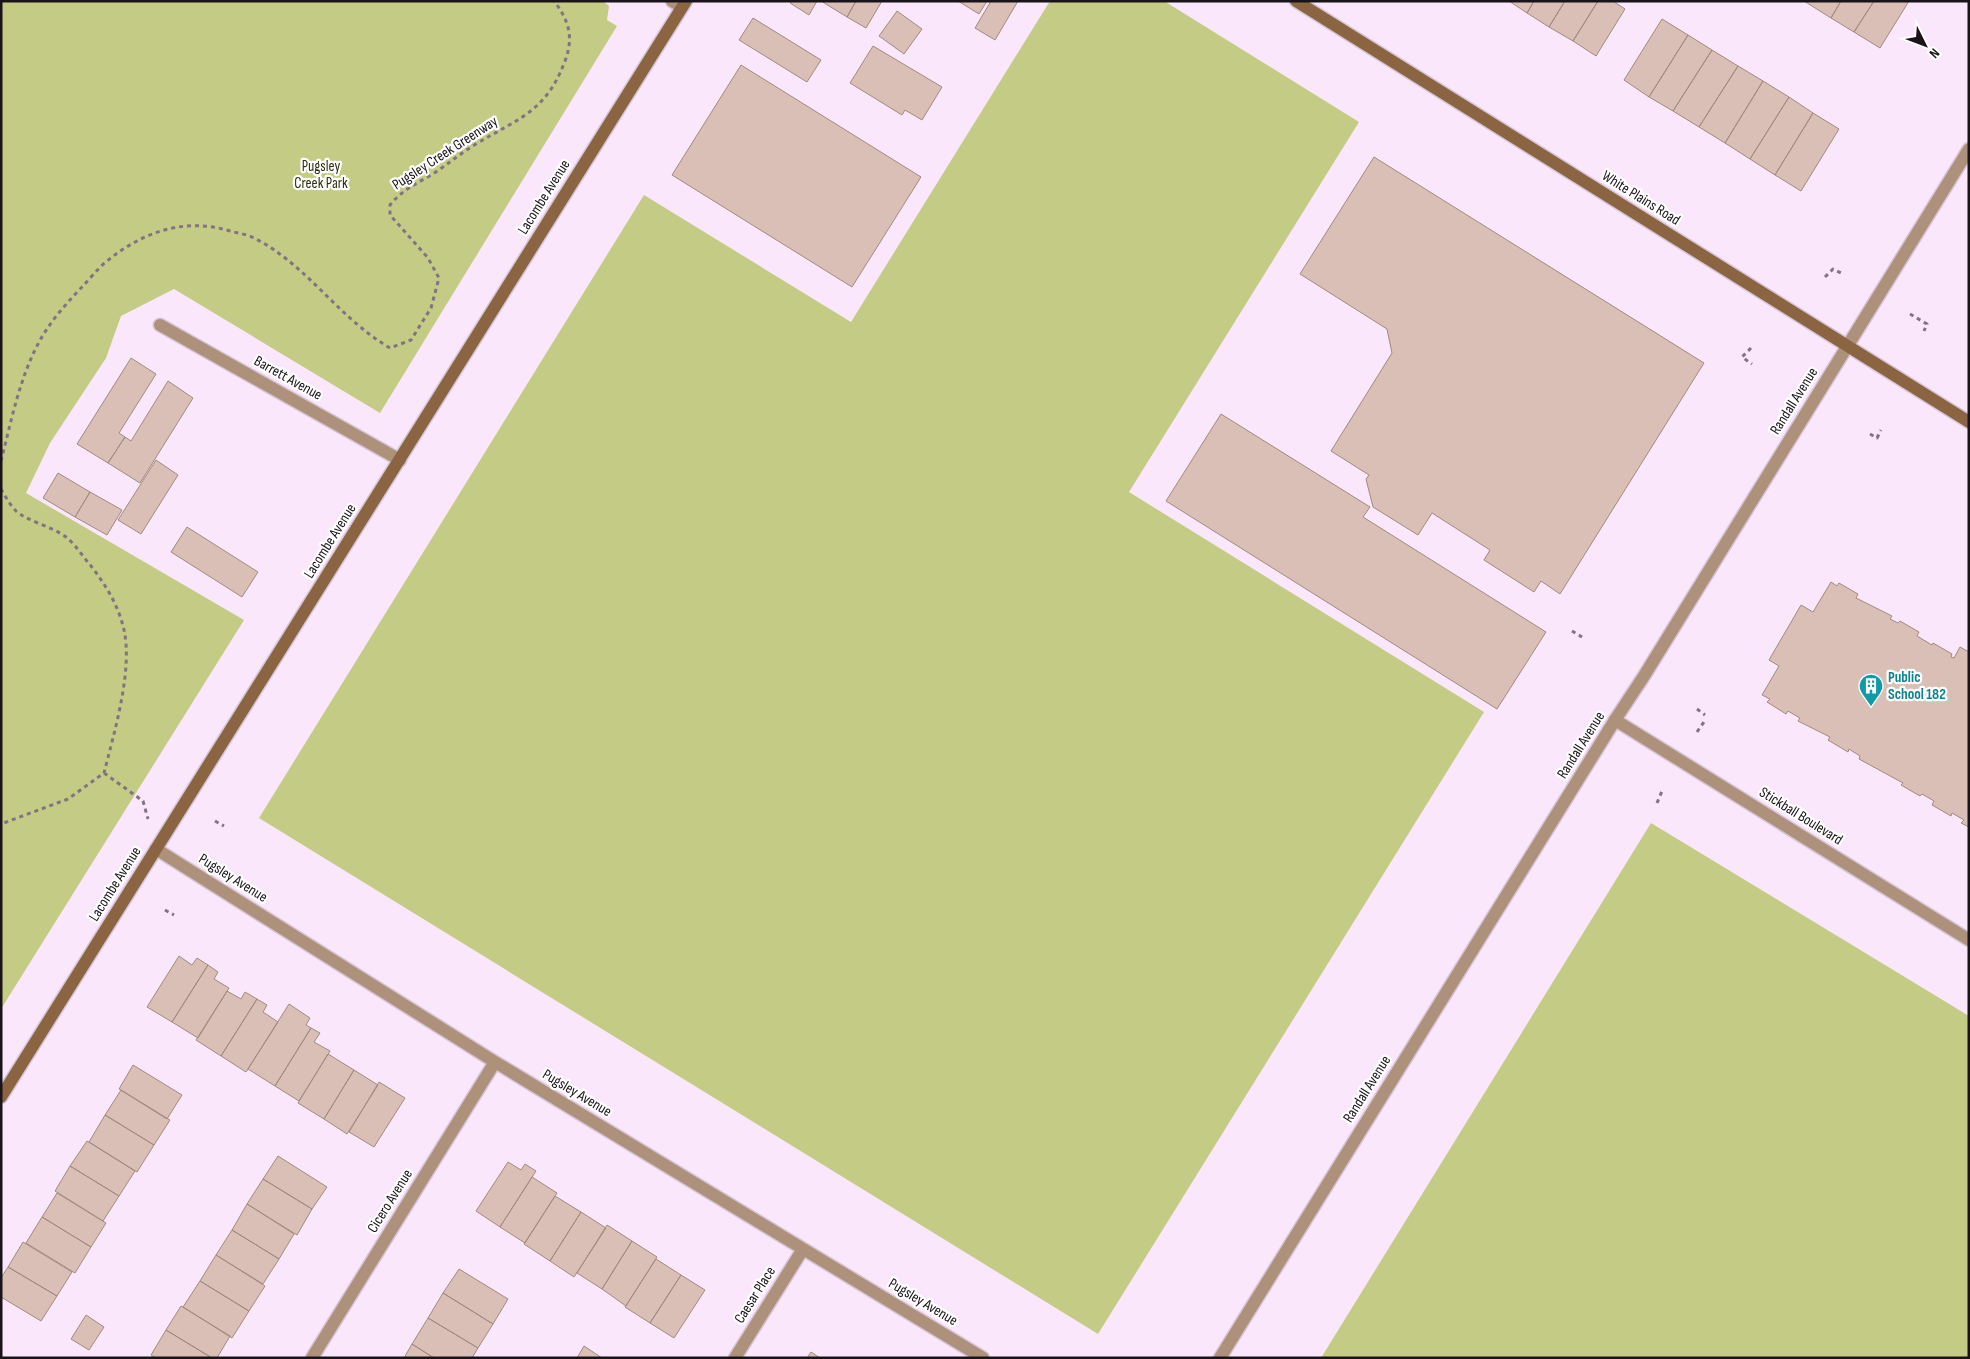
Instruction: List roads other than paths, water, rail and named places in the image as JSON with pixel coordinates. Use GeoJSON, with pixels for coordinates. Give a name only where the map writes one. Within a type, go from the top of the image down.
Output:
{"type":"FeatureCollection","features":[{"type":"Feature","properties":{"kind":"main road","name":"White Plains Road"},"geometry":{"type":"LineString","coordinates":[[1296,1],[1969,422]]}},
{"type":"Feature","properties":{"kind":"main road","name":"Lacombe Avenue"},"geometry":{"type":"LineString","coordinates":[[1,1097],[400,460],[680,3]]}},
{"type":"Feature","properties":{"kind":"street","name":"Randall Avenue"},"geometry":{"type":"LineString","coordinates":[[1220,1358],[1969,149]]}},
{"type":"Feature","properties":{"kind":"street","name":"Barrett Avenue"},"geometry":{"type":"LineString","coordinates":[[160,325],[400,460]]}},
{"type":"Feature","properties":{"kind":"street","name":"Stickball Boulevard"},"geometry":{"type":"LineString","coordinates":[[1615,720],[1969,940]]}},
{"type":"Feature","properties":{"kind":"street","name":"Pugsley Avenue"},"geometry":{"type":"LineString","coordinates":[[156,849],[495,1062],[984,1358]]}},
{"type":"Feature","properties":{"kind":"street","name":"Cicero Avenue"},"geometry":{"type":"LineString","coordinates":[[312,1358],[495,1062]]}},
{"type":"Feature","properties":{"kind":"street","name":"Caesar Place"},"geometry":{"type":"LineString","coordinates":[[735,1358],[803,1249]]}},
{"type":"Feature","properties":{"kind":"place","name":"Public School 182"},"geometry":{"type":"Point","coordinates":[1871,707]}},
{"type":"Feature","properties":{"kind":"park label","name":"Pugsley Creek Park"},"geometry":{"type":"Point","coordinates":[321,174]}}]}
